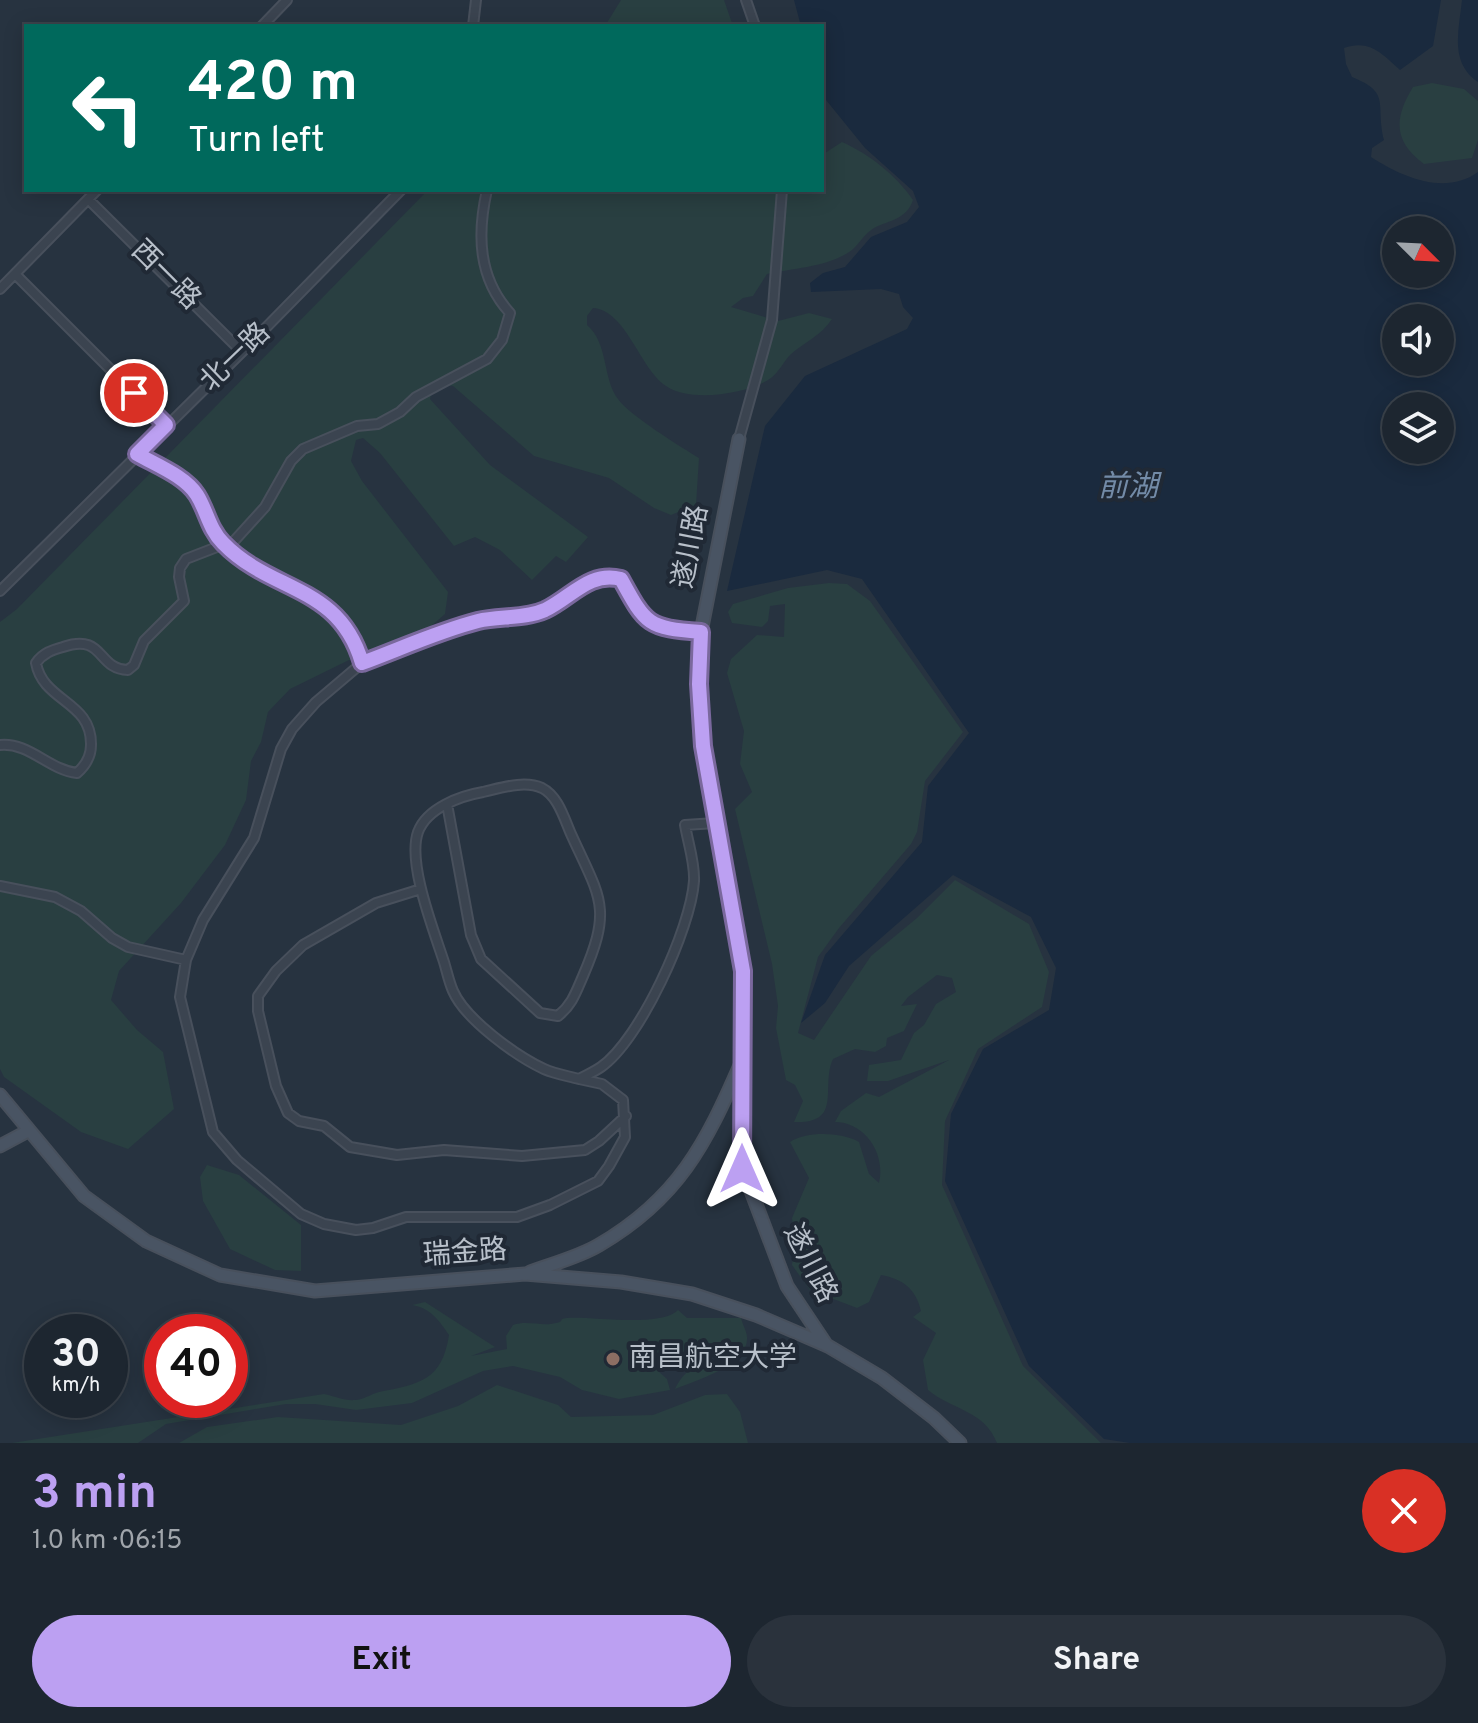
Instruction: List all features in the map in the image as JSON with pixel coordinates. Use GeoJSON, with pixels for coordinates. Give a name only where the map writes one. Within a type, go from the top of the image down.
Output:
{"type":"FeatureCollection","features":[{"type":"Feature","properties":{"kind":"street"},"geometry":{"type":"LineString","coordinates":[[264,24],[287,0]]}},
{"type":"Feature","properties":{"kind":"street"},"geometry":{"type":"LineString","coordinates":[[473,24],[476,0]]}},
{"type":"Feature","properties":{"kind":"street"},"geometry":{"type":"LineString","coordinates":[[746,0],[754,24]]}},
{"type":"Feature","properties":{"kind":"street"},"geometry":{"type":"LineString","coordinates":[[0,289],[95,192]]}},
{"type":"Feature","properties":{"kind":"street","name":"北一路"},"geometry":{"type":"LineString","coordinates":[[0,591],[399,192]]}},
{"type":"Feature","properties":{"kind":"street"},"geometry":{"type":"LineString","coordinates":[[0,745],[29,750],[49,764],[77,773],[85,766],[91,751],[91,733],[86,718],[49,690],[36,663],[49,651],[76,643],[88,643],[97,647],[111,666],[128,670],[134,665],[144,641],[184,601],[179,577],[186,559],[235,540],[265,507],[291,461],[303,449],[357,426],[378,424],[416,397],[487,359],[505,331],[510,313],[496,298],[481,252],[481,217],[487,192]]}},
{"type":"Feature","properties":{"kind":"street","name":"遂川路"},"geometry":{"type":"LineString","coordinates":[[782,192],[772,320],[739,439],[701,632],[699,684],[703,746],[743,971],[742,1167],[787,1286],[828,1346]]}},
{"type":"Feature","properties":{"kind":"street","name":"西一路"},"geometry":{"type":"LineString","coordinates":[[88,199],[242,352]]}},
{"type":"Feature","properties":{"kind":"street"},"geometry":{"type":"LineString","coordinates":[[15,274],[166,425]]}},
{"type":"Feature","properties":{"kind":"street"},"geometry":{"type":"LineString","coordinates":[[137,454],[189,484],[222,543],[252,567],[319,599],[356,643],[362,663]]}},
{"type":"Feature","properties":{"kind":"street"},"geometry":{"type":"LineString","coordinates":[[447,804],[471,935],[481,959],[540,1013],[558,1016],[569,1007],[598,941],[602,915],[598,893],[555,800],[542,788],[523,784],[465,795],[447,804],[428,818],[418,832],[421,889],[453,993],[473,1017],[527,1059],[546,1070],[602,1084],[623,1100],[625,1137],[598,1181],[528,1213],[491,1218],[406,1217],[356,1230],[324,1224],[301,1214],[290,1205],[237,1160],[213,1132],[180,997],[186,960],[203,920],[254,838],[281,749],[292,729],[316,702],[362,663],[479,621],[541,612],[564,600],[588,580],[607,576],[621,579],[640,615],[655,626],[701,632]]}},
{"type":"Feature","properties":{"kind":"street"},"geometry":{"type":"LineString","coordinates":[[579,1079],[603,1066],[638,1023],[656,993],[688,913],[694,879],[685,825],[715,823]]}},
{"type":"Feature","properties":{"kind":"street"},"geometry":{"type":"LineString","coordinates":[[0,886],[15,886],[55,897],[81,911],[112,938],[128,947],[186,960]]}},
{"type":"Feature","properties":{"kind":"street"},"geometry":{"type":"LineString","coordinates":[[421,889],[376,903],[303,945],[276,971],[258,996],[258,1011],[276,1086],[288,1113],[299,1121],[324,1126],[350,1147],[397,1155],[444,1150],[522,1156],[585,1150],[626,1116]]}},
{"type":"Feature","properties":{"kind":"street","name":"遂川路"},"geometry":{"type":"LineString","coordinates":[[525,1274],[597,1247],[653,1208],[694,1159],[715,1123],[742,1059]]}},
{"type":"Feature","properties":{"kind":"street","name":"瑞金路"},"geometry":{"type":"LineString","coordinates":[[0,1095],[84,1196],[146,1241],[220,1275],[315,1291],[525,1274],[621,1282],[692,1294],[756,1315],[828,1346],[882,1378],[934,1418],[960,1443]]}},
{"type":"Feature","properties":{"kind":"street"},"geometry":{"type":"LineString","coordinates":[[0,1146],[28,1131]]}},
{"type":"Feature","properties":{"kind":"green space"},"geometry":{"type":"Polygon","coordinates":[[[621,0],[724,0],[732,24],[606,24],[621,0]]]}},
{"type":"Feature","properties":{"kind":"green space"},"geometry":{"type":"Polygon","coordinates":[[[1432,83],[1464,89],[1478,101],[1478,140],[1472,158],[1424,164],[1402,138],[1402,109],[1413,87],[1432,83]]]}},
{"type":"Feature","properties":{"kind":"green space"},"geometry":{"type":"Polygon","coordinates":[[[842,142],[881,166],[913,200],[902,215],[871,230],[843,256],[767,274],[753,296],[743,298],[731,307],[778,321],[809,313],[832,319],[791,354],[771,378],[734,392],[704,395],[676,391],[657,378],[615,319],[605,311],[593,308],[587,316],[587,325],[599,342],[618,399],[644,422],[699,458],[696,505],[671,515],[654,508],[609,478],[534,456],[453,386],[441,384],[432,390],[430,399],[490,465],[588,537],[566,562],[556,556],[532,580],[500,550],[475,537],[454,546],[380,453],[363,438],[356,440],[351,461],[362,481],[448,592],[445,614],[399,654],[349,660],[290,689],[268,712],[261,742],[251,761],[246,800],[225,845],[181,903],[119,971],[111,1000],[137,1030],[163,1052],[174,1109],[128,1149],[81,1132],[4,1077],[0,1069],[0,622],[17,609],[426,192],[824,192],[824,154],[842,142]]]}},
{"type":"Feature","properties":{"kind":"green space"},"geometry":{"type":"Polygon","coordinates":[[[847,584],[870,601],[963,732],[925,781],[917,832],[911,844],[818,957],[798,1033],[814,1040],[871,956],[917,918],[955,880],[1029,924],[1049,972],[1042,1007],[978,1049],[945,1121],[942,1185],[1023,1366],[1101,1443],[997,1443],[976,1417],[928,1390],[923,1360],[936,1333],[913,1317],[921,1311],[916,1297],[907,1286],[881,1275],[869,1302],[857,1308],[810,1290],[792,1265],[795,1241],[792,1218],[809,1178],[790,1142],[805,1136],[824,1134],[859,1142],[869,1174],[879,1183],[879,1161],[871,1142],[856,1127],[835,1122],[841,1111],[866,1093],[879,1097],[949,1060],[888,1081],[867,1081],[869,1065],[901,1060],[914,1033],[924,1025],[936,1004],[956,992],[952,978],[937,975],[908,997],[901,1006],[917,1004],[904,1031],[887,1038],[886,1046],[875,1052],[855,1049],[833,1059],[825,1110],[809,1121],[794,1122],[803,1101],[795,1085],[786,1080],[776,1028],[778,1006],[772,964],[735,809],[752,792],[740,764],[744,731],[727,673],[731,659],[757,635],[784,637],[785,604],[770,606],[768,621],[762,627],[732,623],[728,612],[733,604],[788,588],[847,584]]]}},
{"type":"Feature","properties":{"kind":"green space"},"geometry":{"type":"Polygon","coordinates":[[[207,1165],[239,1175],[301,1225],[301,1271],[275,1270],[230,1249],[203,1201],[200,1177],[207,1165]]]}},
{"type":"Feature","properties":{"kind":"green space"},"geometry":{"type":"Polygon","coordinates":[[[425,1302],[495,1347],[471,1356],[507,1349],[506,1336],[513,1325],[551,1324],[567,1318],[656,1319],[678,1310],[687,1318],[741,1318],[747,1337],[745,1347],[730,1364],[675,1389],[690,1370],[714,1363],[718,1355],[716,1347],[684,1362],[682,1367],[678,1355],[665,1357],[658,1371],[667,1379],[670,1390],[619,1399],[582,1390],[560,1377],[513,1366],[483,1371],[412,1403],[356,1410],[315,1404],[286,1404],[248,1410],[248,1406],[324,1394],[358,1400],[426,1378],[441,1362],[449,1335],[434,1316],[412,1305],[425,1302]]]}},
{"type":"Feature","properties":{"kind":"green space"},"geometry":{"type":"Polygon","coordinates":[[[497,1385],[558,1405],[571,1417],[653,1415],[705,1395],[727,1394],[740,1412],[748,1443],[179,1443],[207,1427],[278,1417],[401,1425],[458,1406],[497,1385]]]}},
{"type":"Feature","properties":{"kind":"green space"},"geometry":{"type":"Polygon","coordinates":[[[171,1418],[202,1418],[166,1424],[138,1443],[12,1443],[171,1418]]]}},
{"type":"Feature","properties":{"kind":"water","name":"前湖"},"geometry":{"type":"Polygon","coordinates":[[[794,0],[1441,0],[1433,46],[1400,70],[1368,47],[1344,48],[1352,77],[1373,89],[1380,101],[1384,140],[1372,148],[1371,157],[1410,177],[1438,183],[1452,183],[1478,172],[1478,1443],[1130,1443],[1104,1439],[1029,1366],[945,1181],[951,1114],[983,1049],[1049,1010],[1056,968],[1031,917],[953,875],[849,966],[825,1003],[801,1023],[825,955],[922,842],[928,786],[969,733],[862,579],[827,570],[727,591],[765,426],[805,376],[907,329],[913,318],[903,307],[899,294],[881,289],[811,292],[810,283],[823,273],[845,267],[871,237],[907,222],[919,207],[913,191],[865,148],[824,97],[824,24],[800,24],[794,0]]]}},
{"type":"Feature","properties":{"kind":"water"},"geometry":{"type":"Polygon","coordinates":[[[1462,0],[1478,0],[1478,82],[1469,74],[1459,55],[1462,0]]]}},
{"type":"Feature","properties":{"kind":"place","name":"南昌航空大学"},"geometry":{"type":"Point","coordinates":[613,1359]}},
{"type":"Feature","properties":{"kind":"route"},"geometry":{"type":"LineString","coordinates":[[134,393],[166,425],[137,454],[189,484],[222,543],[252,567],[319,599],[356,643],[362,663],[479,621],[541,612],[564,600],[588,580],[607,576],[621,579],[640,615],[655,626],[701,632],[699,684],[703,746],[743,971],[742,1169]]}}]}
